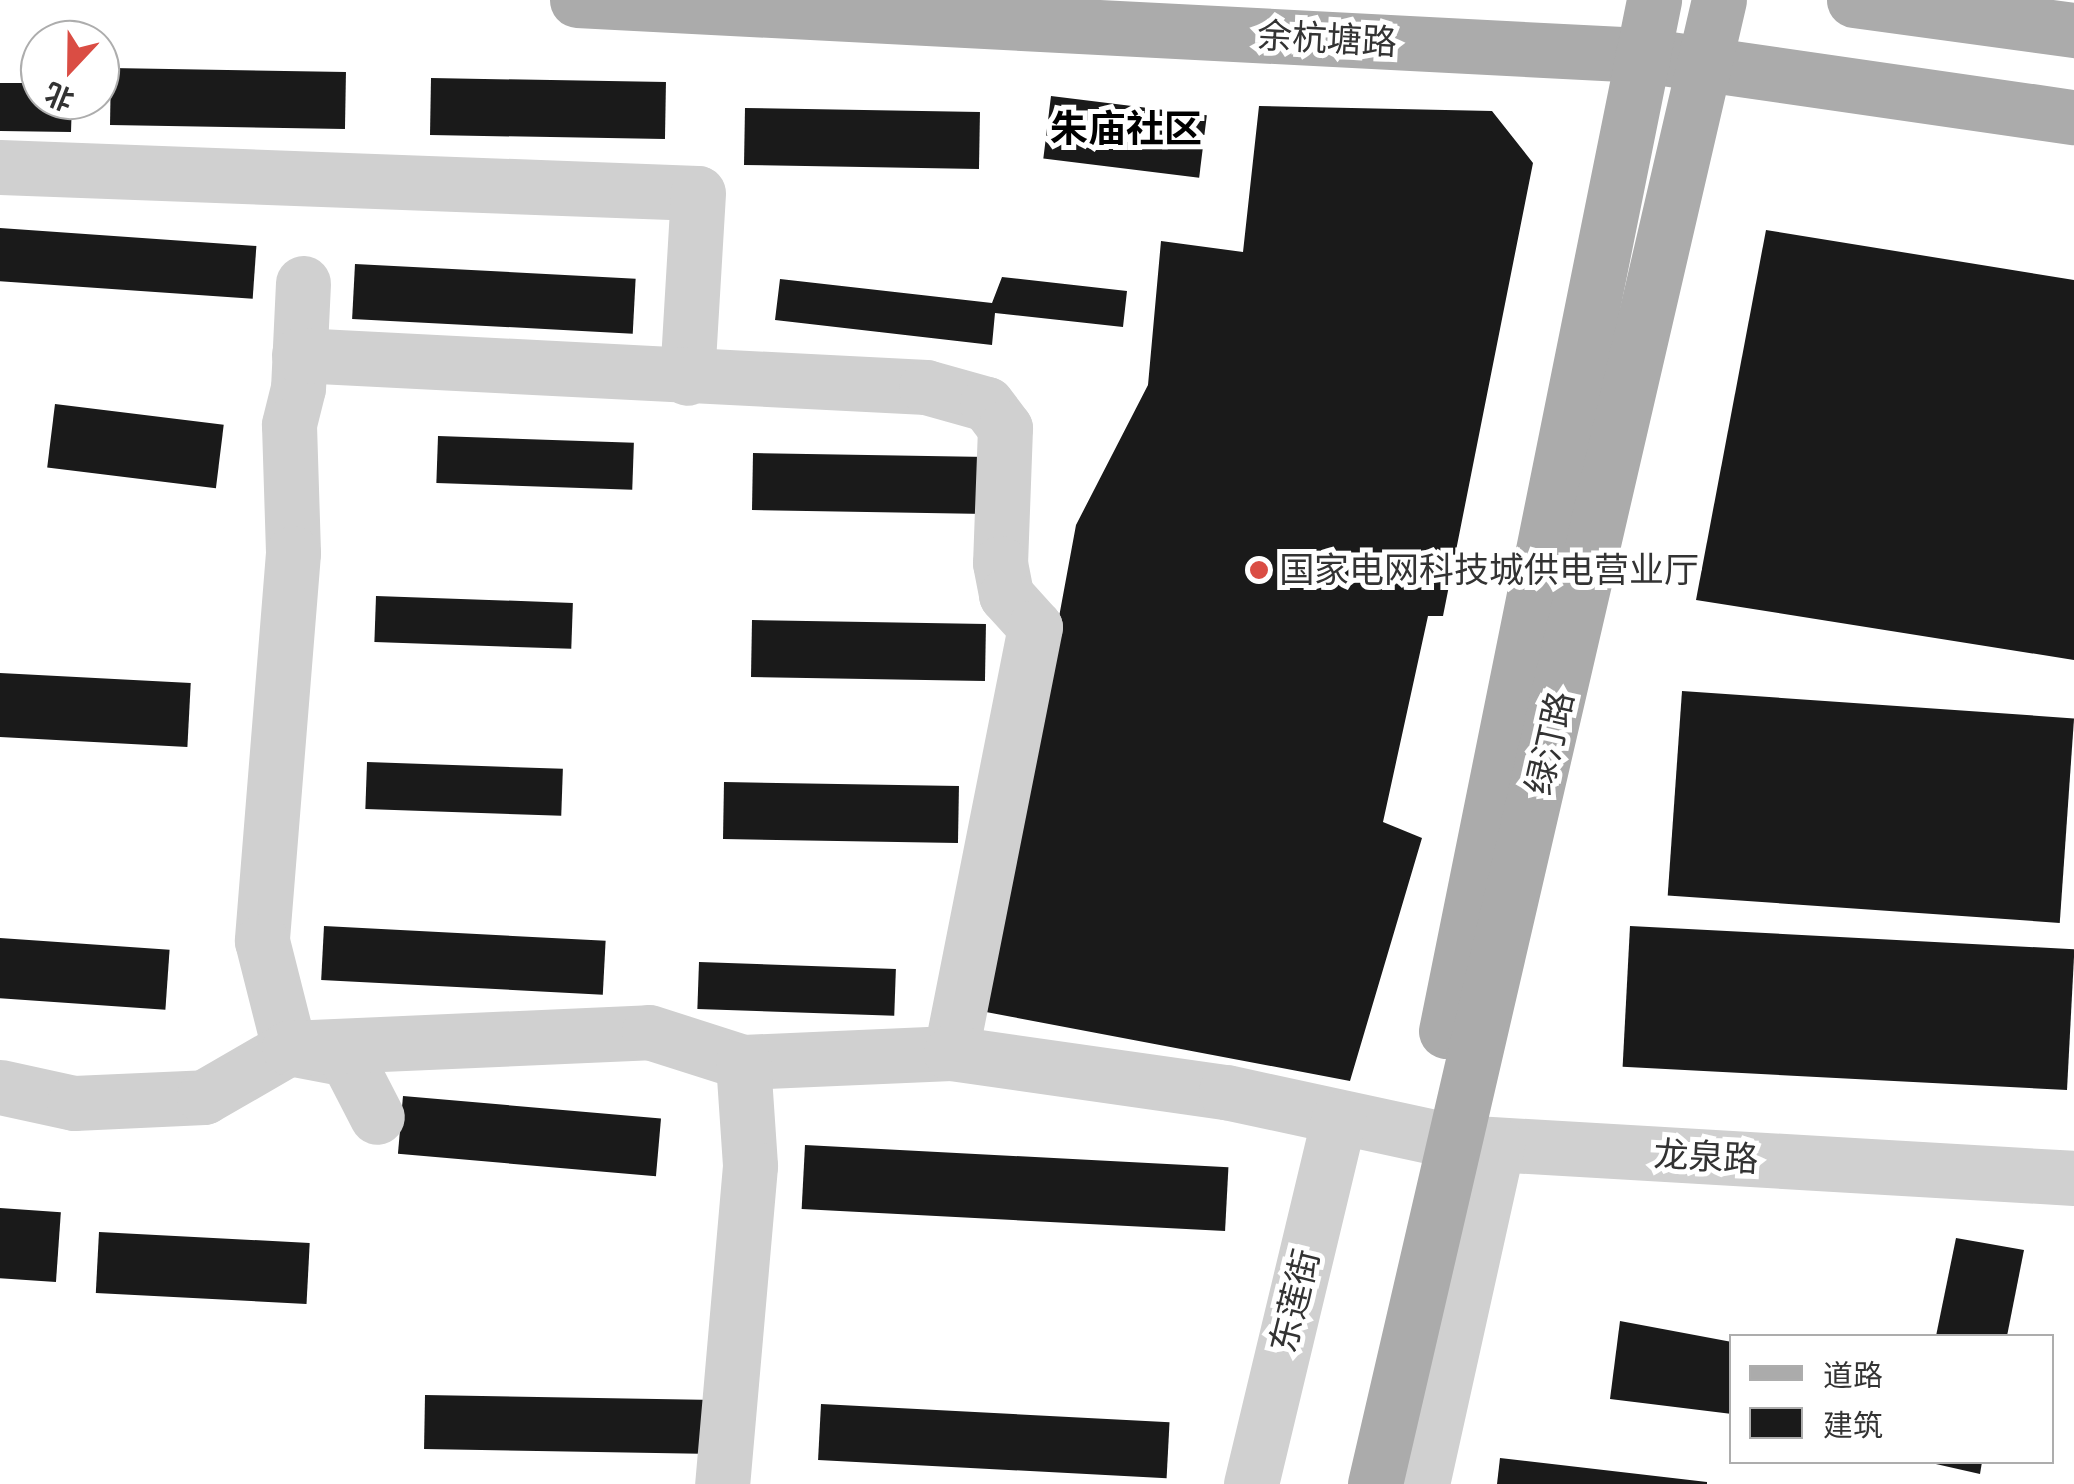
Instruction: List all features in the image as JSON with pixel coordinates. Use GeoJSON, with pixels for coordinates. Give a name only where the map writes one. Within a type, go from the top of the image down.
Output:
{"type":"FeatureCollection","features":[{"type":"Feature","properties":{"kind":"main road","name":"余杭塘路"},"geometry":{"type":"LineString","coordinates":[[576,0],[1642,55],[2074,117]]}},
{"type":"Feature","properties":{"kind":"main road","name":"绿汀路"},"geometry":{"type":"LineString","coordinates":[[1344,1484],[1460,1141],[1654,0]]}},
{"type":"Feature","properties":{"kind":"main road","name":"绿汀路"},"geometry":{"type":"LineString","coordinates":[[1375,1484],[1460,1141],[1719,0]]}},
{"type":"Feature","properties":{"kind":"main road"},"geometry":{"type":"LineString","coordinates":[[1854,0],[2074,30]]}},
{"type":"Feature","properties":{"kind":"street"},"geometry":{"type":"LineString","coordinates":[[0,166],[698,193],[687,378]]}},
{"type":"Feature","properties":{"kind":"street"},"geometry":{"type":"LineString","coordinates":[[289,1048],[262,941],[293,552],[289,426],[299,355],[302,283]]}},
{"type":"Feature","properties":{"kind":"street"},"geometry":{"type":"LineString","coordinates":[[299,355],[687,378],[926,387],[987,404],[1005,428],[1000,563],[1006,595],[1035,627],[950,1053]]}},
{"type":"Feature","properties":{"kind":"street"},"geometry":{"type":"LineString","coordinates":[[934,940],[950,1053]]}},
{"type":"Feature","properties":{"kind":"street"},"geometry":{"type":"LineString","coordinates":[[0,1087],[74,1102],[204,1097],[289,1048],[649,1032],[743,1062],[750,1166],[722,1484]]}},
{"type":"Feature","properties":{"kind":"street"},"geometry":{"type":"LineString","coordinates":[[289,1048],[347,1060],[376,1118]]}},
{"type":"Feature","properties":{"kind":"street","name":"龙泉路"},"geometry":{"type":"LineString","coordinates":[[743,1062],[950,1053],[1226,1092],[1460,1141],[2074,1178]]}},
{"type":"Feature","properties":{"kind":"street","name":"东莲街"},"geometry":{"type":"LineString","coordinates":[[1251,1484],[1340,1118]]}},
{"type":"Feature","properties":{"kind":"street"},"geometry":{"type":"LineString","coordinates":[[1422,1484],[1460,1141]]}},
{"type":"Feature","properties":{"kind":"building"},"geometry":{"type":"Polygon","coordinates":[[[120,68],[346,72],[345,129],[110,125],[110,120],[120,120],[120,68]]]}},
{"type":"Feature","properties":{"kind":"building"},"geometry":{"type":"Polygon","coordinates":[[[431,78],[666,82],[665,139],[430,135],[431,78]]]}},
{"type":"Feature","properties":{"kind":"building"},"geometry":{"type":"Polygon","coordinates":[[[0,83],[20,83],[20,120],[71,120],[71,132],[0,131],[0,83]]]}},
{"type":"Feature","properties":{"kind":"building"},"geometry":{"type":"Polygon","coordinates":[[[1051,96],[1207,115],[1199,178],[1043,159],[1051,96]]]}},
{"type":"Feature","properties":{"kind":"building","name":"国家电网科技城供电营业厅"},"geometry":{"type":"Polygon","coordinates":[[[1259,106],[1492,111],[1533,163],[1443,616],[1428,616],[1383,822],[1422,838],[1350,1081],[986,1012],[1076,525],[1148,385],[1161,241],[1243,252],[1259,106]]]}},
{"type":"Feature","properties":{"kind":"building"},"geometry":{"type":"Polygon","coordinates":[[[745,108],[980,112],[979,169],[744,165],[745,108]]]}},
{"type":"Feature","properties":{"kind":"building"},"geometry":{"type":"Polygon","coordinates":[[[0,228],[256,246],[253,299],[0,281],[0,228]]]}},
{"type":"Feature","properties":{"kind":"building"},"geometry":{"type":"Polygon","coordinates":[[[1766,230],[2074,280],[2074,660],[1696,600],[1766,230]]]}},
{"type":"Feature","properties":{"kind":"building"},"geometry":{"type":"Polygon","coordinates":[[[355,264],[636,279],[633,334],[352,319],[355,264]]]}},
{"type":"Feature","properties":{"kind":"building"},"geometry":{"type":"Polygon","coordinates":[[[1002,277],[1127,291],[1123,327],[995,313],[992,345],[775,320],[780,279],[992,303],[1002,277]]]}},
{"type":"Feature","properties":{"kind":"building"},"geometry":{"type":"Polygon","coordinates":[[[55,404],[224,425],[216,488],[47,468],[55,404]]]}},
{"type":"Feature","properties":{"kind":"building"},"geometry":{"type":"Polygon","coordinates":[[[438,436],[634,443],[632,490],[436,483],[438,436]]]}},
{"type":"Feature","properties":{"kind":"building"},"geometry":{"type":"Polygon","coordinates":[[[753,453],[988,457],[987,514],[752,510],[753,453]]]}},
{"type":"Feature","properties":{"kind":"building"},"geometry":{"type":"Polygon","coordinates":[[[376,596],[573,603],[571,649],[374,642],[376,596]]]}},
{"type":"Feature","properties":{"kind":"building"},"geometry":{"type":"Polygon","coordinates":[[[752,620],[986,624],[985,681],[751,677],[752,620]]]}},
{"type":"Feature","properties":{"kind":"building"},"geometry":{"type":"Polygon","coordinates":[[[0,673],[191,683],[187,747],[0,737],[0,673]]]}},
{"type":"Feature","properties":{"kind":"building"},"geometry":{"type":"Polygon","coordinates":[[[1682,691],[2074,718],[2060,923],[1668,896],[1682,691]]]}},
{"type":"Feature","properties":{"kind":"building"},"geometry":{"type":"Polygon","coordinates":[[[367,762],[563,769],[561,816],[365,809],[367,762]]]}},
{"type":"Feature","properties":{"kind":"building"},"geometry":{"type":"Polygon","coordinates":[[[724,782],[959,786],[958,843],[723,839],[724,782]]]}},
{"type":"Feature","properties":{"kind":"building"},"geometry":{"type":"Polygon","coordinates":[[[324,926],[606,941],[603,995],[321,980],[324,926]]]}},
{"type":"Feature","properties":{"kind":"building"},"geometry":{"type":"Polygon","coordinates":[[[1630,926],[2074,949],[2067,1090],[1623,1067],[1630,926]]]}},
{"type":"Feature","properties":{"kind":"building"},"geometry":{"type":"Polygon","coordinates":[[[0,938],[170,950],[165,1010],[0,998],[0,938]]]}},
{"type":"Feature","properties":{"kind":"building"},"geometry":{"type":"Polygon","coordinates":[[[699,962],[896,969],[894,1016],[697,1009],[699,962]]]}},
{"type":"Feature","properties":{"kind":"building"},"geometry":{"type":"Polygon","coordinates":[[[403,1096],[661,1119],[656,1176],[398,1154],[403,1096]]]}},
{"type":"Feature","properties":{"kind":"building"},"geometry":{"type":"Polygon","coordinates":[[[805,1145],[1228,1167],[1225,1231],[802,1209],[805,1145]]]}},
{"type":"Feature","properties":{"kind":"building"},"geometry":{"type":"Polygon","coordinates":[[[0,1208],[61,1212],[56,1282],[0,1278],[0,1208]]]}},
{"type":"Feature","properties":{"kind":"building"},"geometry":{"type":"Polygon","coordinates":[[[99,1232],[310,1243],[307,1304],[96,1293],[99,1232]]]}},
{"type":"Feature","properties":{"kind":"building"},"geometry":{"type":"Polygon","coordinates":[[[1956,1238],[2024,1250],[2007,1334],[1936,1334],[1956,1238]]]}},
{"type":"Feature","properties":{"kind":"building"},"geometry":{"type":"Polygon","coordinates":[[[1620,1321],[1729,1341],[1729,1414],[1610,1399],[1620,1321]]]}},
{"type":"Feature","properties":{"kind":"building"},"geometry":{"type":"Polygon","coordinates":[[[425,1395],[716,1400],[715,1454],[424,1449],[425,1395]]]}},
{"type":"Feature","properties":{"kind":"building"},"geometry":{"type":"Polygon","coordinates":[[[821,1404],[1170,1422],[1167,1478],[818,1460],[821,1404]]]}},
{"type":"Feature","properties":{"kind":"building"},"geometry":{"type":"Polygon","coordinates":[[[1500,1458],[1707,1482],[1707,1484],[1497,1484],[1500,1458]]]}},
{"type":"Feature","properties":{"kind":"building"},"geometry":{"type":"Polygon","coordinates":[[[1936,1464],[1982,1464],[1980,1474],[1936,1464]]]}},
{"type":"Feature","properties":{"kind":"place","name":"国家电网科技城供电营业厅"},"geometry":{"type":"Point","coordinates":[1259,570]}},
{"type":"Feature","properties":{"kind":"district","name":"朱庙社区"},"geometry":{"type":"Point","coordinates":[1126,130]}}]}
